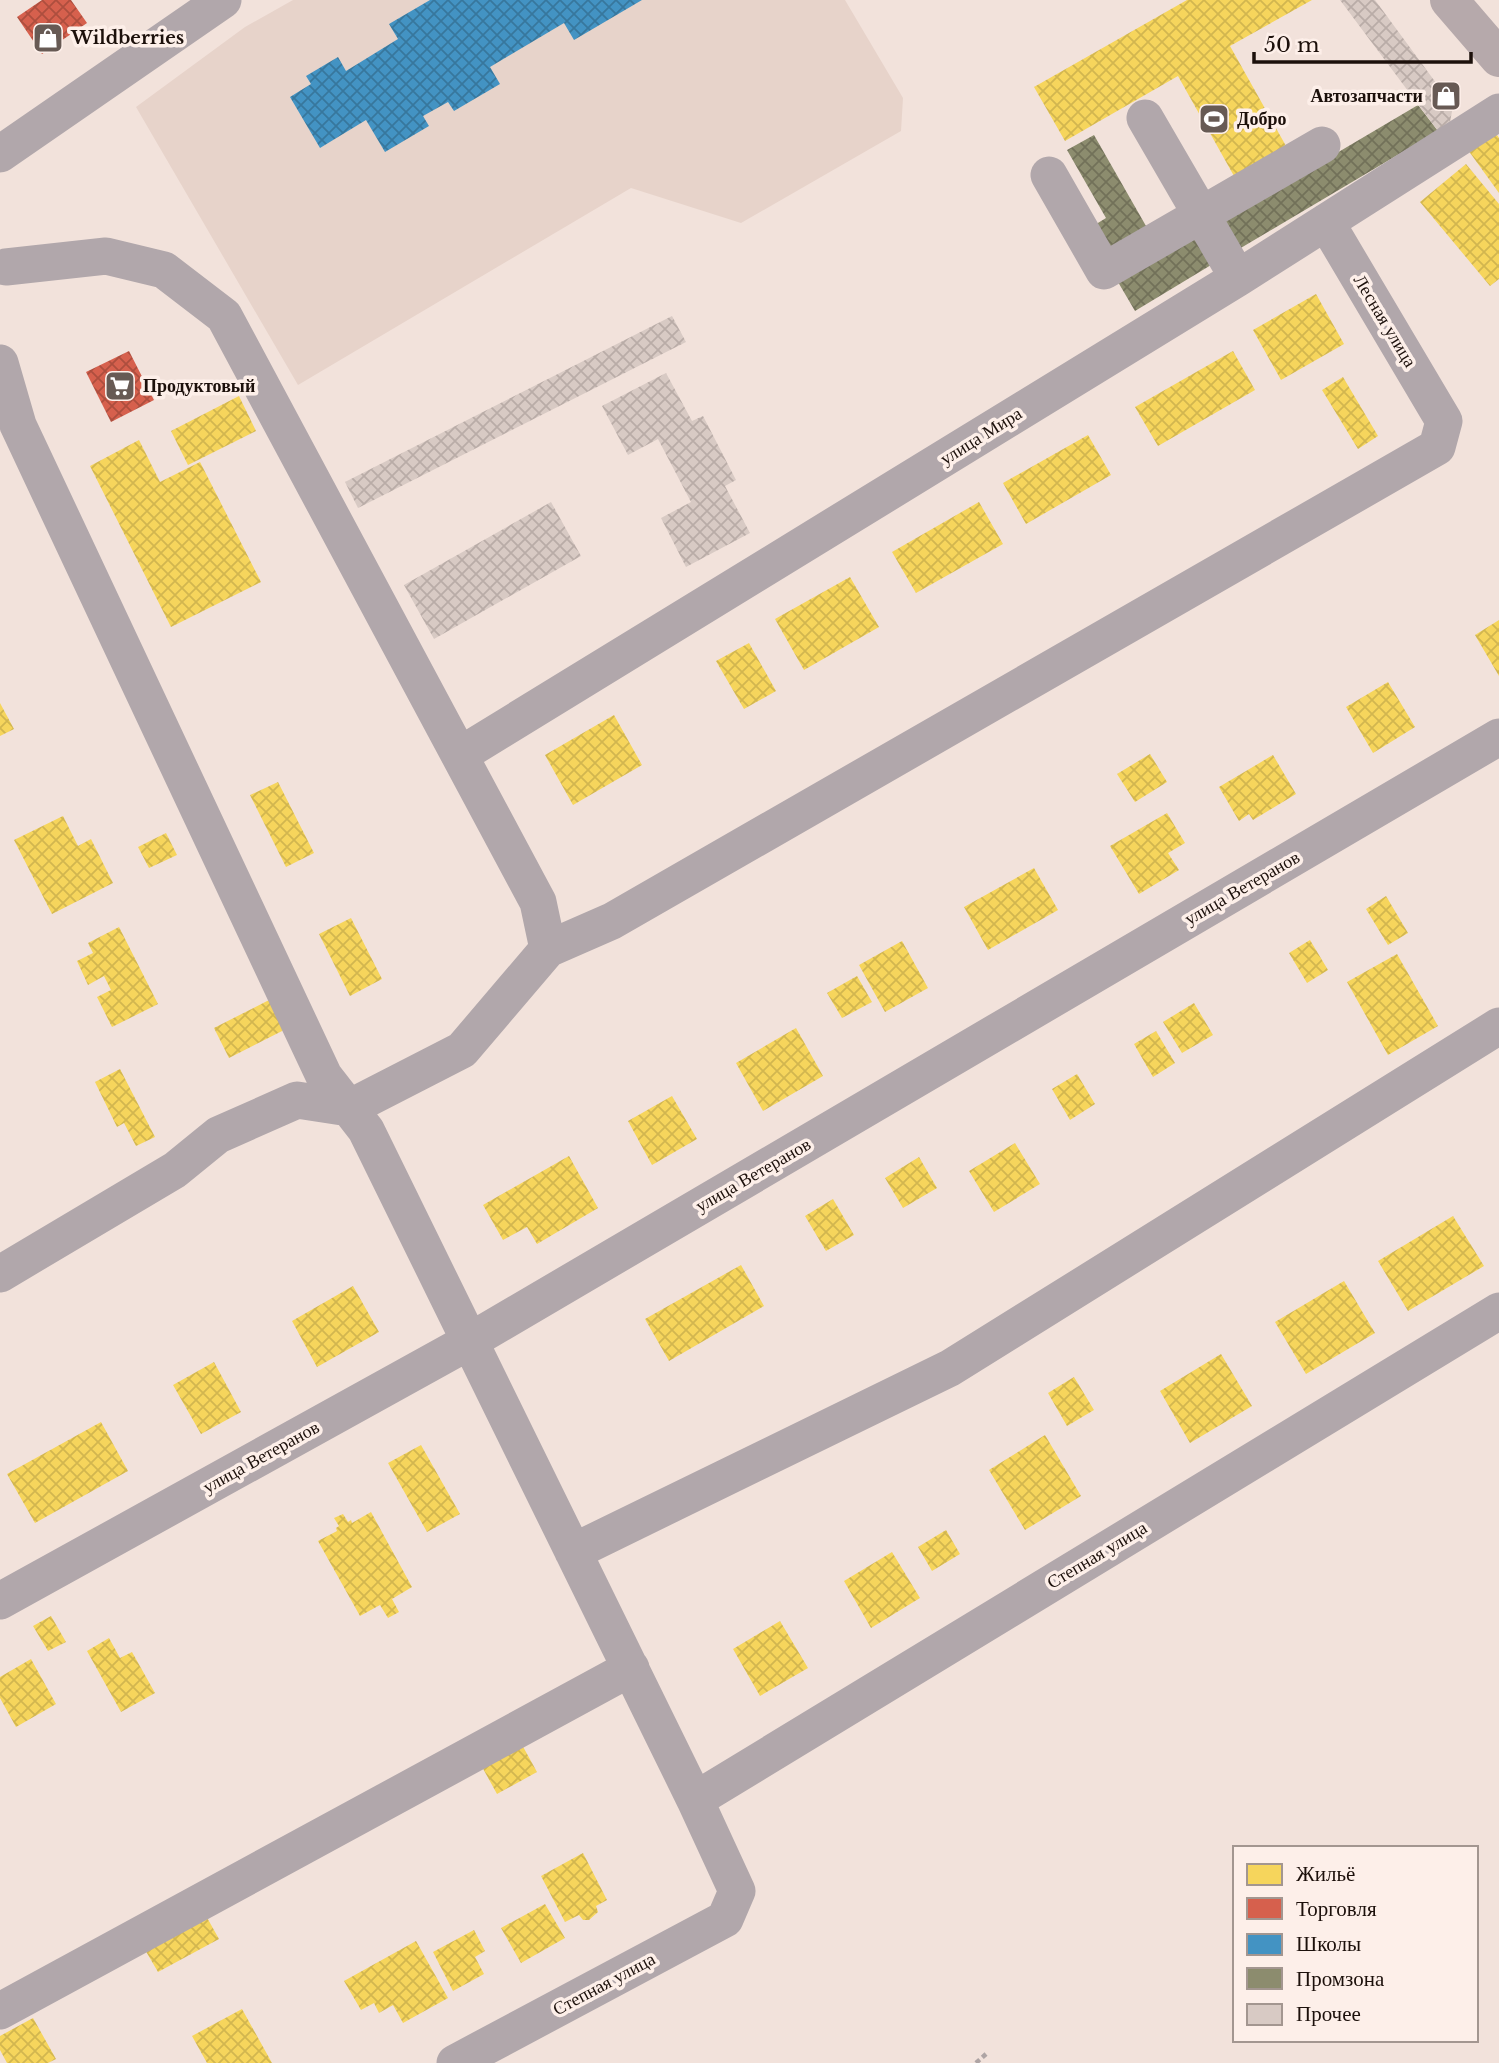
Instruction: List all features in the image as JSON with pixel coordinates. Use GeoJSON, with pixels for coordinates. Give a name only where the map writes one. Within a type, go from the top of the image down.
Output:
{"type":"FeatureCollection","features":[{"type":"Feature","properties":{"kind":"main road"},"geometry":{"type":"LineString","coordinates":[[1449,0],[1499,58]]}},
{"type":"Feature","properties":{"kind":"street"},"geometry":{"type":"LineString","coordinates":[[0,154],[223,0]]}},
{"type":"Feature","properties":{"kind":"street","name":"улица Мира"},"geometry":{"type":"LineString","coordinates":[[460,755],[1238,278],[1499,112]]}},
{"type":"Feature","properties":{"kind":"street"},"geometry":{"type":"LineString","coordinates":[[1145,118],[1238,278]]}},
{"type":"Feature","properties":{"kind":"street"},"geometry":{"type":"LineString","coordinates":[[1049,175],[1104,271],[1322,145]]}},
{"type":"Feature","properties":{"kind":"street","name":"Лесная улица"},"geometry":{"type":"LineString","coordinates":[[548,949],[612,921],[1437,447],[1444,421],[1326,222]]}},
{"type":"Feature","properties":{"kind":"street"},"geometry":{"type":"LineString","coordinates":[[0,1274],[175,1170],[218,1135],[298,1100],[349,1108],[462,1049],[548,949],[538,902],[223,316],[164,270],[106,256],[2,273]]}},
{"type":"Feature","properties":{"kind":"street"},"geometry":{"type":"LineString","coordinates":[[0,363],[18,425],[324,1076],[366,1129],[695,1800]]}},
{"type":"Feature","properties":{"kind":"street","name":"улица Ветеранов"},"geometry":{"type":"LineString","coordinates":[[0,1601],[470,1342],[1499,737]]}},
{"type":"Feature","properties":{"kind":"street"},"geometry":{"type":"LineString","coordinates":[[573,1552],[950,1368],[1499,1026]]}},
{"type":"Feature","properties":{"kind":"street","name":"Степная улица"},"geometry":{"type":"LineString","coordinates":[[455,2063],[725,1919],[737,1891],[695,1800],[1499,1311]]}},
{"type":"Feature","properties":{"kind":"street"},"geometry":{"type":"LineString","coordinates":[[0,2011],[631,1668]]}},
{"type":"Feature","properties":{"kind":"path"},"geometry":{"type":"LineString","coordinates":[[976,2063],[986,2054]]}},
{"type":"Feature","properties":{"kind":"shaded area"},"geometry":{"type":"Polygon","coordinates":[[[293,0],[845,0],[903,98],[901,131],[741,223],[631,188],[298,385],[136,107],[245,27],[293,0]]]}},
{"type":"Feature","properties":{"kind":"building: Жильё"},"geometry":{"type":"Polygon","coordinates":[[[1187,0],[1312,0],[1230,46],[1286,146],[1234,176],[1178,76],[1065,141],[1034,87],[1187,0]]]}},
{"type":"Feature","properties":{"kind":"building: Жильё"},"geometry":{"type":"Polygon","coordinates":[[[1495,132],[1499,138],[1499,193],[1468,150],[1495,132]]]}},
{"type":"Feature","properties":{"kind":"building: Жильё"},"geometry":{"type":"Polygon","coordinates":[[[1466,164],[1499,204],[1499,279],[1490,286],[1420,202],[1466,164]]]}},
{"type":"Feature","properties":{"kind":"building: Жильё"},"geometry":{"type":"Polygon","coordinates":[[[1316,294],[1344,344],[1281,380],[1253,330],[1316,294]]]}},
{"type":"Feature","properties":{"kind":"building: Жильё"},"geometry":{"type":"Polygon","coordinates":[[[1233,351],[1255,390],[1158,446],[1135,407],[1233,351]]]}},
{"type":"Feature","properties":{"kind":"building: Жильё"},"geometry":{"type":"Polygon","coordinates":[[[1343,377],[1378,436],[1358,449],[1322,390],[1343,377]]]}},
{"type":"Feature","properties":{"kind":"building: Жильё"},"geometry":{"type":"Polygon","coordinates":[[[239,396],[256,431],[188,465],[171,431],[239,396]]]}},
{"type":"Feature","properties":{"kind":"building: Жильё"},"geometry":{"type":"Polygon","coordinates":[[[1088,435],[1111,475],[1026,524],[1003,483],[1088,435]]]}},
{"type":"Feature","properties":{"kind":"building: Жильё"},"geometry":{"type":"Polygon","coordinates":[[[139,440],[160,482],[200,462],[261,582],[171,627],[90,466],[139,440]]]}},
{"type":"Feature","properties":{"kind":"building: Жильё"},"geometry":{"type":"Polygon","coordinates":[[[979,502],[1003,544],[916,593],[892,552],[979,502]]]}},
{"type":"Feature","properties":{"kind":"building: Жильё"},"geometry":{"type":"Polygon","coordinates":[[[850,577],[879,627],[804,670],[775,619],[850,577]]]}},
{"type":"Feature","properties":{"kind":"building: Жильё"},"geometry":{"type":"Polygon","coordinates":[[[1499,620],[1499,676],[1475,635],[1499,620]]]}},
{"type":"Feature","properties":{"kind":"building: Жильё"},"geometry":{"type":"Polygon","coordinates":[[[749,643],[776,691],[744,709],[716,661],[749,643]]]}},
{"type":"Feature","properties":{"kind":"building: Жильё"},"geometry":{"type":"Polygon","coordinates":[[[1388,682],[1415,727],[1373,753],[1346,707],[1388,682]]]}},
{"type":"Feature","properties":{"kind":"building: Жильё"},"geometry":{"type":"Polygon","coordinates":[[[0,703],[14,729],[0,736],[0,703]]]}},
{"type":"Feature","properties":{"kind":"building: Жильё"},"geometry":{"type":"Polygon","coordinates":[[[614,715],[642,765],[573,805],[545,755],[614,715]]]}},
{"type":"Feature","properties":{"kind":"building: Жильё"},"geometry":{"type":"Polygon","coordinates":[[[1150,754],[1167,782],[1135,802],[1117,774],[1150,754]]]}},
{"type":"Feature","properties":{"kind":"building: Жильё"},"geometry":{"type":"Polygon","coordinates":[[[1273,755],[1296,794],[1253,820],[1249,814],[1239,821],[1219,787],[1273,755]]]}},
{"type":"Feature","properties":{"kind":"building: Жильё"},"geometry":{"type":"Polygon","coordinates":[[[278,782],[314,853],[286,867],[250,795],[278,782]]]}},
{"type":"Feature","properties":{"kind":"building: Жильё"},"geometry":{"type":"Polygon","coordinates":[[[1167,813],[1185,843],[1168,853],[1179,870],[1139,894],[1110,846],[1167,813]]]}},
{"type":"Feature","properties":{"kind":"building: Жильё"},"geometry":{"type":"Polygon","coordinates":[[[63,816],[78,846],[91,839],[113,883],[52,914],[14,840],[63,816]]]}},
{"type":"Feature","properties":{"kind":"building: Жильё"},"geometry":{"type":"Polygon","coordinates":[[[166,833],[177,855],[149,868],[138,847],[166,833]]]}},
{"type":"Feature","properties":{"kind":"building: Жильё"},"geometry":{"type":"Polygon","coordinates":[[[1034,868],[1058,910],[988,950],[964,907],[1034,868]]]}},
{"type":"Feature","properties":{"kind":"building: Жильё"},"geometry":{"type":"Polygon","coordinates":[[[1386,896],[1408,933],[1388,945],[1366,909],[1386,896]]]}},
{"type":"Feature","properties":{"kind":"building: Жильё"},"geometry":{"type":"Polygon","coordinates":[[[351,918],[382,979],[350,996],[319,934],[351,918]]]}},
{"type":"Feature","properties":{"kind":"building: Жильё"},"geometry":{"type":"Polygon","coordinates":[[[119,927],[158,1004],[112,1027],[97,997],[111,990],[104,976],[88,985],[77,961],[93,953],[88,943],[119,927]]]}},
{"type":"Feature","properties":{"kind":"building: Жильё"},"geometry":{"type":"Polygon","coordinates":[[[1310,940],[1328,970],[1307,983],[1289,953],[1310,940]]]}},
{"type":"Feature","properties":{"kind":"building: Жильё"},"geometry":{"type":"Polygon","coordinates":[[[902,941],[928,988],[885,1012],[859,965],[902,941]]]}},
{"type":"Feature","properties":{"kind":"building: Жильё"},"geometry":{"type":"Polygon","coordinates":[[[1397,954],[1438,1026],[1388,1055],[1347,982],[1397,954]]]}},
{"type":"Feature","properties":{"kind":"building: Жильё"},"geometry":{"type":"Polygon","coordinates":[[[857,976],[872,1002],[842,1018],[827,993],[857,976]]]}},
{"type":"Feature","properties":{"kind":"building: Жильё"},"geometry":{"type":"Polygon","coordinates":[[[271,999],[286,1029],[229,1058],[214,1028],[271,999]]]}},
{"type":"Feature","properties":{"kind":"building: Жильё"},"geometry":{"type":"Polygon","coordinates":[[[1194,1003],[1213,1035],[1182,1053],[1163,1022],[1194,1003]]]}},
{"type":"Feature","properties":{"kind":"building: Жильё"},"geometry":{"type":"Polygon","coordinates":[[[796,1028],[823,1076],[763,1111],[736,1063],[796,1028]]]}},
{"type":"Feature","properties":{"kind":"building: Жильё"},"geometry":{"type":"Polygon","coordinates":[[[1156,1031],[1175,1063],[1153,1077],[1134,1044],[1156,1031]]]}},
{"type":"Feature","properties":{"kind":"building: Жильё"},"geometry":{"type":"Polygon","coordinates":[[[120,1069],[155,1137],[136,1146],[124,1123],[117,1127],[95,1082],[120,1069]]]}},
{"type":"Feature","properties":{"kind":"building: Жильё"},"geometry":{"type":"Polygon","coordinates":[[[1077,1074],[1095,1104],[1070,1120],[1052,1089],[1077,1074]]]}},
{"type":"Feature","properties":{"kind":"building: Жильё"},"geometry":{"type":"Polygon","coordinates":[[[672,1096],[697,1139],[652,1165],[628,1121],[672,1096]]]}},
{"type":"Feature","properties":{"kind":"building: Жильё"},"geometry":{"type":"Polygon","coordinates":[[[1015,1143],[1040,1184],[994,1212],[969,1171],[1015,1143]]]}},
{"type":"Feature","properties":{"kind":"building: Жильё"},"geometry":{"type":"Polygon","coordinates":[[[569,1156],[598,1208],[537,1244],[527,1227],[503,1240],[483,1205],[569,1156]]]}},
{"type":"Feature","properties":{"kind":"building: Жильё"},"geometry":{"type":"Polygon","coordinates":[[[919,1157],[937,1188],[903,1208],[885,1178],[919,1157]]]}},
{"type":"Feature","properties":{"kind":"building: Жильё"},"geometry":{"type":"Polygon","coordinates":[[[833,1199],[854,1235],[826,1251],[805,1216],[833,1199]]]}},
{"type":"Feature","properties":{"kind":"building: Жильё"},"geometry":{"type":"Polygon","coordinates":[[[1453,1216],[1484,1266],[1408,1311],[1378,1261],[1453,1216]]]}},
{"type":"Feature","properties":{"kind":"building: Жильё"},"geometry":{"type":"Polygon","coordinates":[[[741,1265],[764,1306],[669,1361],[645,1319],[741,1265]]]}},
{"type":"Feature","properties":{"kind":"building: Жильё"},"geometry":{"type":"Polygon","coordinates":[[[1344,1281],[1375,1333],[1306,1374],[1275,1322],[1344,1281]]]}},
{"type":"Feature","properties":{"kind":"building: Жильё"},"geometry":{"type":"Polygon","coordinates":[[[353,1286],[379,1332],[317,1367],[292,1321],[353,1286]]]}},
{"type":"Feature","properties":{"kind":"building: Жильё"},"geometry":{"type":"Polygon","coordinates":[[[1221,1354],[1252,1406],[1190,1443],[1160,1391],[1221,1354]]]}},
{"type":"Feature","properties":{"kind":"building: Жильё"},"geometry":{"type":"Polygon","coordinates":[[[214,1362],[241,1412],[201,1434],[173,1385],[214,1362]]]}},
{"type":"Feature","properties":{"kind":"building: Жильё"},"geometry":{"type":"Polygon","coordinates":[[[1074,1377],[1094,1410],[1067,1426],[1048,1393],[1074,1377]]]}},
{"type":"Feature","properties":{"kind":"building: Жильё"},"geometry":{"type":"Polygon","coordinates":[[[101,1422],[128,1471],[35,1523],[7,1474],[101,1422]]]}},
{"type":"Feature","properties":{"kind":"building: Жильё"},"geometry":{"type":"Polygon","coordinates":[[[1045,1435],[1081,1496],[1025,1530],[989,1470],[1045,1435]]]}},
{"type":"Feature","properties":{"kind":"building: Жильё"},"geometry":{"type":"Polygon","coordinates":[[[421,1445],[460,1514],[427,1532],[388,1463],[421,1445]]]}},
{"type":"Feature","properties":{"kind":"building: Жильё"},"geometry":{"type":"Polygon","coordinates":[[[371,1512],[412,1587],[392,1599],[399,1612],[388,1618],[380,1605],[360,1616],[318,1541],[337,1531],[339,1526],[334,1518],[343,1514],[348,1522],[351,1520],[352,1523],[371,1512]]]}},
{"type":"Feature","properties":{"kind":"building: Жильё"},"geometry":{"type":"Polygon","coordinates":[[[946,1530],[960,1554],[932,1571],[918,1547],[946,1530]]]}},
{"type":"Feature","properties":{"kind":"building: Жильё"},"geometry":{"type":"Polygon","coordinates":[[[892,1552],[920,1598],[871,1628],[844,1581],[892,1552]]]}},
{"type":"Feature","properties":{"kind":"building: Жильё"},"geometry":{"type":"Polygon","coordinates":[[[51,1616],[66,1642],[48,1651],[33,1626],[51,1616]]]}},
{"type":"Feature","properties":{"kind":"building: Жильё"},"geometry":{"type":"Polygon","coordinates":[[[780,1621],[808,1668],[760,1696],[733,1649],[780,1621]]]}},
{"type":"Feature","properties":{"kind":"building: Жильё"},"geometry":{"type":"Polygon","coordinates":[[[109,1638],[120,1658],[132,1652],[155,1693],[121,1712],[87,1651],[109,1638]]]}},
{"type":"Feature","properties":{"kind":"building: Жильё"},"geometry":{"type":"Polygon","coordinates":[[[31,1659],[56,1704],[16,1727],[0,1698],[0,1677],[31,1659]]]}},
{"type":"Feature","properties":{"kind":"building: Жильё"},"geometry":{"type":"Polygon","coordinates":[[[521,1743],[537,1772],[497,1794],[481,1765],[521,1743]]]}},
{"type":"Feature","properties":{"kind":"building: Жильё"},"geometry":{"type":"Polygon","coordinates":[[[583,1853],[607,1900],[596,1906],[598,1912],[589,1920],[583,1920],[579,1915],[565,1922],[541,1876],[583,1853]]]}},
{"type":"Feature","properties":{"kind":"building: Жильё"},"geometry":{"type":"Polygon","coordinates":[[[545,1904],[565,1938],[521,1963],[501,1928],[545,1904]]]}},
{"type":"Feature","properties":{"kind":"building: Жильё"},"geometry":{"type":"Polygon","coordinates":[[[205,1914],[219,1939],[158,1972],[144,1948],[205,1914]]]}},
{"type":"Feature","properties":{"kind":"building: Жильё"},"geometry":{"type":"Polygon","coordinates":[[[474,1930],[485,1951],[475,1957],[484,1974],[453,1991],[433,1952],[474,1930]]]}},
{"type":"Feature","properties":{"kind":"building: Жильё"},"geometry":{"type":"Polygon","coordinates":[[[416,1941],[448,1998],[403,2023],[393,2005],[379,2013],[374,2003],[361,2010],[344,1981],[416,1941]]]}},
{"type":"Feature","properties":{"kind":"building: Жильё"},"geometry":{"type":"Polygon","coordinates":[[[242,2009],[272,2063],[207,2063],[192,2036],[242,2009]]]}},
{"type":"Feature","properties":{"kind":"building: Жильё"},"geometry":{"type":"Polygon","coordinates":[[[33,2018],[56,2059],[48,2063],[7,2063],[0,2050],[0,2036],[33,2018]]]}},
{"type":"Feature","properties":{"kind":"building: Торговля","name":"Wildberries"},"geometry":{"type":"Polygon","coordinates":[[[42,0],[71,0],[87,23],[42,54],[17,17],[42,0]]]}},
{"type":"Feature","properties":{"kind":"building: Торговля","name":"Продуктовый"},"geometry":{"type":"Polygon","coordinates":[[[129,351],[154,400],[111,422],[86,372],[129,351]]]}},
{"type":"Feature","properties":{"kind":"building: Школы"},"geometry":{"type":"Polygon","coordinates":[[[430,0],[642,0],[574,40],[564,23],[490,67],[500,84],[454,111],[448,102],[423,116],[429,126],[385,152],[366,120],[320,148],[290,97],[311,84],[306,76],[338,57],[346,71],[398,39],[389,24],[430,0]]]}},
{"type":"Feature","properties":{"kind":"building: Промзона"},"geometry":{"type":"Polygon","coordinates":[[[1418,105],[1438,131],[1234,252],[1217,224],[1418,105]]]}},
{"type":"Feature","properties":{"kind":"building: Промзона"},"geometry":{"type":"Polygon","coordinates":[[[1094,135],[1150,233],[1110,255],[1093,226],[1106,218],[1067,150],[1094,135]]]}},
{"type":"Feature","properties":{"kind":"building: Промзона"},"geometry":{"type":"Polygon","coordinates":[[[1199,234],[1216,262],[1135,311],[1118,282],[1199,234]]]}},
{"type":"Feature","properties":{"kind":"building: Прочее"},"geometry":{"type":"Polygon","coordinates":[[[1340,0],[1375,0],[1453,106],[1450,122],[1438,131],[1340,0]]]}},
{"type":"Feature","properties":{"kind":"building: Прочее"},"geometry":{"type":"Polygon","coordinates":[[[672,316],[686,342],[358,508],[345,482],[672,316]]]}},
{"type":"Feature","properties":{"kind":"building: Прочее"},"geometry":{"type":"Polygon","coordinates":[[[666,373],[692,421],[703,416],[736,480],[725,486],[750,533],[686,567],[661,518],[691,502],[658,439],[628,455],[602,406],[666,373]]]}},
{"type":"Feature","properties":{"kind":"building: Прочее"},"geometry":{"type":"Polygon","coordinates":[[[551,502],[581,556],[434,639],[404,585],[551,502]]]}},
{"type":"Feature","properties":{"kind":"place","name":"Wildberries"},"geometry":{"type":"Point","coordinates":[48,38]}},
{"type":"Feature","properties":{"kind":"place","name":"Автозапчасти"},"geometry":{"type":"Point","coordinates":[1446,96]}},
{"type":"Feature","properties":{"kind":"place","name":"Добро"},"geometry":{"type":"Point","coordinates":[1214,119]}},
{"type":"Feature","properties":{"kind":"place","name":"Продуктовый"},"geometry":{"type":"Point","coordinates":[120,386]}}]}
